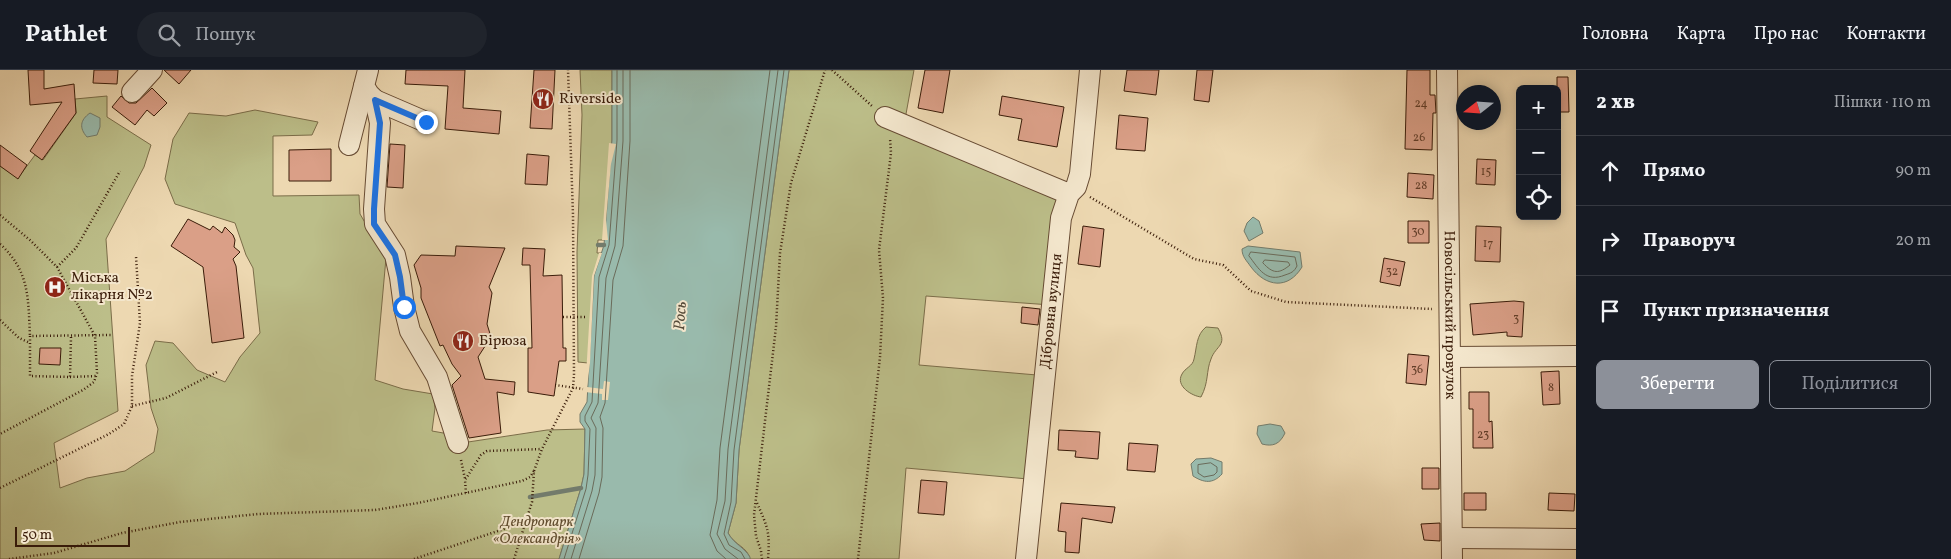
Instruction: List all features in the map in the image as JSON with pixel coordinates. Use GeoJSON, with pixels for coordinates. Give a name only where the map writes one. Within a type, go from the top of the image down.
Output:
{"type":"FeatureCollection","features":[{"type":"Feature","properties":{"kind":"street"},"geometry":{"type":"LineString","coordinates":[[132,92],[152,70]]}},
{"type":"Feature","properties":{"kind":"street","name":"Дібровна вулиця"},"geometry":{"type":"LineString","coordinates":[[1026,559],[1061,218],[1069,194],[1076,187],[1080,174],[1090,70]]}},
{"type":"Feature","properties":{"kind":"street","name":"Новосільський провулок"},"geometry":{"type":"LineString","coordinates":[[1446,70],[1452,559]]}},
{"type":"Feature","properties":{"kind":"street"},"geometry":{"type":"LineString","coordinates":[[369,85],[426,122]]}},
{"type":"Feature","properties":{"kind":"street"},"geometry":{"type":"LineString","coordinates":[[349,145],[369,85]]}},
{"type":"Feature","properties":{"kind":"street"},"geometry":{"type":"LineString","coordinates":[[369,85],[380,123],[374,224],[395,255],[410,331],[438,377],[458,444]]}},
{"type":"Feature","properties":{"kind":"street"},"geometry":{"type":"LineString","coordinates":[[885,117],[1069,194]]}},
{"type":"Feature","properties":{"kind":"street"},"geometry":{"type":"LineString","coordinates":[[1451,357],[1576,356]]}},
{"type":"Feature","properties":{"kind":"street"},"geometry":{"type":"LineString","coordinates":[[1452,538],[1576,539]]}},
{"type":"Feature","properties":{"kind":"path"},"geometry":{"type":"LineString","coordinates":[[9,559],[54,554],[122,533],[180,522],[258,514],[375,510],[466,493],[522,481],[530,477],[573,388],[574,317],[568,70]]}},
{"type":"Feature","properties":{"kind":"path"},"geometry":{"type":"LineString","coordinates":[[762,559],[756,536],[754,516],[776,327],[780,253],[791,183],[825,70]]}},
{"type":"Feature","properties":{"kind":"path"},"geometry":{"type":"LineString","coordinates":[[832,70],[885,117],[890,134],[891,153],[879,250],[883,298],[880,358],[858,559]]}},
{"type":"Feature","properties":{"kind":"path"},"geometry":{"type":"LineString","coordinates":[[57,267],[76,248],[120,171]]}},
{"type":"Feature","properties":{"kind":"path"},"geometry":{"type":"LineString","coordinates":[[1069,194],[1094,198],[1194,259],[1223,265],[1250,291],[1286,302],[1449,310]]}},
{"type":"Feature","properties":{"kind":"path"},"geometry":{"type":"LineString","coordinates":[[0,215],[31,241],[57,267],[95,336],[96,376],[94,382],[82,390],[0,434]]}},
{"type":"Feature","properties":{"kind":"path"},"geometry":{"type":"LineString","coordinates":[[0,244],[12,254],[24,276],[30,336],[30,376],[96,376]]}},
{"type":"Feature","properties":{"kind":"path"},"geometry":{"type":"LineString","coordinates":[[0,488],[109,434],[124,424],[132,406],[132,376],[140,323],[136,256]]}},
{"type":"Feature","properties":{"kind":"path"},"geometry":{"type":"LineString","coordinates":[[563,317],[587,317]]}},
{"type":"Feature","properties":{"kind":"path"},"geometry":{"type":"LineString","coordinates":[[0,320],[19,338],[30,343]]}},
{"type":"Feature","properties":{"kind":"path"},"geometry":{"type":"LineString","coordinates":[[30,336],[112,335]]}},
{"type":"Feature","properties":{"kind":"path"},"geometry":{"type":"LineString","coordinates":[[70,376],[71,337]]}},
{"type":"Feature","properties":{"kind":"path"},"geometry":{"type":"LineString","coordinates":[[132,406],[166,398],[217,372]]}},
{"type":"Feature","properties":{"kind":"path"},"geometry":{"type":"LineString","coordinates":[[555,385],[583,389]]}},
{"type":"Feature","properties":{"kind":"path"},"geometry":{"type":"LineString","coordinates":[[458,444],[466,493]]}},
{"type":"Feature","properties":{"kind":"path"},"geometry":{"type":"LineString","coordinates":[[465,480],[481,455],[487,452],[542,449]]}},
{"type":"Feature","properties":{"kind":"path"},"geometry":{"type":"LineString","coordinates":[[514,559],[532,502],[534,471]]}},
{"type":"Feature","properties":{"kind":"path"},"geometry":{"type":"LineString","coordinates":[[756,501],[766,521],[770,539],[768,559]]}},
{"type":"Feature","properties":{"kind":"path"},"geometry":{"type":"LineString","coordinates":[[414,559],[525,522]]}},
{"type":"Feature","properties":{"kind":"green space"},"geometry":{"type":"Polygon","coordinates":[[[580,70],[612,70],[612,140],[604,240],[598,240],[597,253],[602,253],[594,276],[588,363],[578,362],[577,252],[582,115],[580,70]]]}},
{"type":"Feature","properties":{"kind":"green space"},"geometry":{"type":"Polygon","coordinates":[[[789,70],[914,70],[904,125],[1069,194],[1051,305],[926,296],[919,365],[1037,375],[1028,479],[906,468],[899,559],[750,559],[746,551],[728,533],[736,503],[739,450],[789,70]]]}},
{"type":"Feature","properties":{"kind":"green space","name":"Дендропарк «Олександрія»"},"geometry":{"type":"Polygon","coordinates":[[[107,96],[107,117],[151,145],[144,167],[106,239],[118,411],[54,443],[60,488],[87,478],[125,471],[154,452],[158,429],[151,408],[146,365],[155,341],[173,343],[197,370],[225,382],[240,357],[260,333],[253,268],[246,255],[235,223],[175,204],[165,179],[173,139],[189,113],[226,116],[255,110],[318,122],[312,135],[273,136],[273,196],[359,195],[360,214],[386,258],[375,380],[403,389],[433,394],[435,408],[432,431],[449,434],[455,444],[547,430],[585,429],[584,474],[559,559],[0,559],[0,166],[18,178],[35,155],[43,160],[76,113],[75,99],[107,96]]]}},
{"type":"Feature","properties":{"kind":"green space"},"geometry":{"type":"Polygon","coordinates":[[[1206,327],[1218,328],[1222,338],[1211,359],[1201,397],[1193,395],[1186,390],[1180,378],[1183,372],[1191,365],[1199,337],[1206,327]]]}},
{"type":"Feature","properties":{"kind":"water","name":"Рось"},"geometry":{"type":"Polygon","coordinates":[[[612,70],[789,70],[739,450],[736,503],[728,533],[748,554],[750,559],[559,559],[584,474],[585,429],[580,422],[580,414],[587,402],[594,276],[604,245],[612,140],[612,70]]]}},
{"type":"Feature","properties":{"kind":"water"},"geometry":{"type":"Polygon","coordinates":[[[90,113],[100,118],[100,127],[97,135],[87,137],[82,124],[84,118],[90,113]]]}},
{"type":"Feature","properties":{"kind":"water"},"geometry":{"type":"Polygon","coordinates":[[[1253,217],[1259,221],[1263,233],[1249,241],[1244,231],[1247,223],[1253,217]]]}},
{"type":"Feature","properties":{"kind":"water"},"geometry":{"type":"Polygon","coordinates":[[[1248,246],[1300,252],[1302,267],[1290,280],[1277,283],[1270,282],[1257,274],[1245,259],[1242,249],[1248,246]]]}},
{"type":"Feature","properties":{"kind":"water"},"geometry":{"type":"Polygon","coordinates":[[[1270,424],[1281,426],[1285,433],[1276,444],[1262,444],[1257,434],[1258,426],[1270,424]]]}},
{"type":"Feature","properties":{"kind":"water"},"geometry":{"type":"Polygon","coordinates":[[[1211,458],[1222,462],[1222,474],[1219,477],[1208,481],[1193,476],[1191,464],[1196,459],[1211,458]]]}},
{"type":"Feature","properties":{"kind":"pier"},"geometry":{"type":"Polygon","coordinates":[[[609,143],[616,144],[611,164],[606,220],[608,240],[602,240],[609,143]]]}},
{"type":"Feature","properties":{"kind":"pier"},"geometry":{"type":"Polygon","coordinates":[[[599,253],[602,253],[594,276],[587,387],[603,389],[604,381],[610,382],[608,400],[602,400],[602,394],[585,392],[592,276],[599,253]]]}},
{"type":"Feature","properties":{"kind":"building"},"geometry":{"type":"Polygon","coordinates":[[[28,70],[44,70],[44,89],[74,84],[76,113],[42,160],[30,151],[62,102],[30,105],[28,70]]]}},
{"type":"Feature","properties":{"kind":"building"},"geometry":{"type":"Polygon","coordinates":[[[94,70],[118,70],[117,84],[93,83],[94,70]]]}},
{"type":"Feature","properties":{"kind":"building"},"geometry":{"type":"Polygon","coordinates":[[[164,70],[191,70],[179,84],[164,70]]]}},
{"type":"Feature","properties":{"kind":"building"},"geometry":{"type":"Polygon","coordinates":[[[406,70],[465,70],[463,108],[501,111],[499,134],[445,129],[448,86],[405,84],[406,70]]]}},
{"type":"Feature","properties":{"kind":"building","name":"Riverside"},"geometry":{"type":"Polygon","coordinates":[[[534,70],[555,70],[552,129],[530,128],[534,70]]]}},
{"type":"Feature","properties":{"kind":"building"},"geometry":{"type":"Polygon","coordinates":[[[925,70],[950,70],[943,113],[918,108],[925,70]]]}},
{"type":"Feature","properties":{"kind":"building"},"geometry":{"type":"Polygon","coordinates":[[[1127,70],[1159,70],[1156,95],[1124,91],[1127,70]]]}},
{"type":"Feature","properties":{"kind":"building"},"geometry":{"type":"Polygon","coordinates":[[[1197,70],[1213,70],[1209,102],[1194,100],[1197,70]]]}},
{"type":"Feature","properties":{"kind":"building"},"geometry":{"type":"Polygon","coordinates":[[[1407,70],[1430,70],[1430,95],[1435,95],[1436,113],[1433,113],[1432,150],[1405,149],[1407,70]]]}},
{"type":"Feature","properties":{"kind":"building"},"geometry":{"type":"Polygon","coordinates":[[[1557,77],[1568,77],[1569,112],[1561,112],[1561,85],[1557,85],[1557,77]]]}},
{"type":"Feature","properties":{"kind":"building"},"geometry":{"type":"Polygon","coordinates":[[[152,88],[167,103],[154,116],[147,110],[135,125],[112,107],[121,96],[129,103],[136,103],[152,88]]]}},
{"type":"Feature","properties":{"kind":"building"},"geometry":{"type":"Polygon","coordinates":[[[1002,96],[1064,107],[1057,147],[1018,140],[1022,119],[999,115],[1002,96]]]}},
{"type":"Feature","properties":{"kind":"building"},"geometry":{"type":"Polygon","coordinates":[[[1119,115],[1148,118],[1145,151],[1116,149],[1119,115]]]}},
{"type":"Feature","properties":{"kind":"building"},"geometry":{"type":"Polygon","coordinates":[[[390,144],[405,145],[403,188],[387,187],[390,144]]]}},
{"type":"Feature","properties":{"kind":"building"},"geometry":{"type":"Polygon","coordinates":[[[0,145],[27,165],[18,179],[0,166],[0,145]]]}},
{"type":"Feature","properties":{"kind":"building"},"geometry":{"type":"Polygon","coordinates":[[[331,149],[331,181],[289,181],[289,150],[331,149]]]}},
{"type":"Feature","properties":{"kind":"building"},"geometry":{"type":"Polygon","coordinates":[[[527,154],[549,156],[547,185],[525,184],[527,154]]]}},
{"type":"Feature","properties":{"kind":"building"},"geometry":{"type":"Polygon","coordinates":[[[1477,159],[1496,160],[1495,185],[1476,184],[1477,159]]]}},
{"type":"Feature","properties":{"kind":"building"},"geometry":{"type":"Polygon","coordinates":[[[1408,173],[1434,175],[1433,199],[1407,197],[1408,173]]]}},
{"type":"Feature","properties":{"kind":"building"},"geometry":{"type":"Polygon","coordinates":[[[188,219],[210,230],[213,226],[222,233],[225,227],[233,235],[235,240],[234,247],[240,252],[233,259],[236,266],[244,338],[212,343],[203,267],[171,246],[188,219]]]}},
{"type":"Feature","properties":{"kind":"building"},"geometry":{"type":"Polygon","coordinates":[[[1408,221],[1429,221],[1429,243],[1408,243],[1408,221]]]}},
{"type":"Feature","properties":{"kind":"building"},"geometry":{"type":"Polygon","coordinates":[[[1083,226],[1104,229],[1100,267],[1078,264],[1083,226]]]}},
{"type":"Feature","properties":{"kind":"building"},"geometry":{"type":"Polygon","coordinates":[[[1476,226],[1501,227],[1500,262],[1475,261],[1476,226]]]}},
{"type":"Feature","properties":{"kind":"building","name":"Бірюза"},"geometry":{"type":"Polygon","coordinates":[[[456,246],[505,248],[489,287],[492,293],[487,324],[491,337],[478,357],[485,379],[515,382],[514,395],[497,392],[501,433],[469,438],[452,385],[461,376],[452,364],[443,345],[440,346],[421,298],[421,288],[414,265],[421,255],[455,256],[456,246]]]}},
{"type":"Feature","properties":{"kind":"building"},"geometry":{"type":"Polygon","coordinates":[[[523,248],[545,249],[543,276],[562,275],[563,348],[566,348],[566,361],[559,361],[554,396],[528,392],[528,348],[532,348],[530,265],[522,265],[523,248]]]}},
{"type":"Feature","properties":{"kind":"building"},"geometry":{"type":"Polygon","coordinates":[[[1384,258],[1405,262],[1400,286],[1380,282],[1384,258]]]}},
{"type":"Feature","properties":{"kind":"building"},"geometry":{"type":"Polygon","coordinates":[[[1524,302],[1522,337],[1507,336],[1507,332],[1473,335],[1470,304],[1524,302]]]}},
{"type":"Feature","properties":{"kind":"building"},"geometry":{"type":"Polygon","coordinates":[[[1022,307],[1040,309],[1038,325],[1021,323],[1022,307]]]}},
{"type":"Feature","properties":{"kind":"building"},"geometry":{"type":"Polygon","coordinates":[[[40,348],[61,348],[60,365],[39,364],[40,348]]]}},
{"type":"Feature","properties":{"kind":"building"},"geometry":{"type":"Polygon","coordinates":[[[1408,354],[1429,356],[1426,385],[1406,383],[1408,354]]]}},
{"type":"Feature","properties":{"kind":"building"},"geometry":{"type":"Polygon","coordinates":[[[1559,371],[1560,404],[1543,405],[1541,372],[1559,371]]]}},
{"type":"Feature","properties":{"kind":"building"},"geometry":{"type":"Polygon","coordinates":[[[1469,392],[1489,392],[1489,422],[1492,421],[1493,448],[1473,448],[1473,409],[1469,409],[1469,392]]]}},
{"type":"Feature","properties":{"kind":"building"},"geometry":{"type":"Polygon","coordinates":[[[1059,430],[1100,432],[1098,459],[1075,457],[1076,451],[1058,450],[1059,430]]]}},
{"type":"Feature","properties":{"kind":"building"},"geometry":{"type":"Polygon","coordinates":[[[1129,443],[1158,445],[1155,472],[1127,470],[1129,443]]]}},
{"type":"Feature","properties":{"kind":"building"},"geometry":{"type":"Polygon","coordinates":[[[1422,468],[1439,468],[1439,489],[1422,489],[1422,468]]]}},
{"type":"Feature","properties":{"kind":"building"},"geometry":{"type":"Polygon","coordinates":[[[921,480],[947,482],[944,515],[918,513],[921,480]]]}},
{"type":"Feature","properties":{"kind":"building"},"geometry":{"type":"Polygon","coordinates":[[[1464,493],[1486,493],[1486,510],[1464,510],[1464,493]]]}},
{"type":"Feature","properties":{"kind":"building"},"geometry":{"type":"Polygon","coordinates":[[[1549,493],[1575,494],[1574,511],[1548,510],[1549,493]]]}},
{"type":"Feature","properties":{"kind":"building"},"geometry":{"type":"Polygon","coordinates":[[[1061,503],[1115,507],[1112,523],[1082,518],[1079,553],[1065,552],[1066,532],[1058,531],[1061,503]]]}},
{"type":"Feature","properties":{"kind":"building"},"geometry":{"type":"Polygon","coordinates":[[[1440,523],[1440,541],[1424,540],[1421,524],[1440,523]]]}},
{"type":"Feature","properties":{"kind":"waterway"},"geometry":{"type":"LineString","coordinates":[[598,245],[604,245]]}},
{"type":"Feature","properties":{"kind":"waterway"},"geometry":{"type":"LineString","coordinates":[[530,497],[581,488]]}},
{"type":"Feature","properties":{"kind":"place","name":"Riverside"},"geometry":{"type":"Point","coordinates":[543,99]}},
{"type":"Feature","properties":{"kind":"place","name":"Міська лікарня №2"},"geometry":{"type":"Point","coordinates":[55,287]}},
{"type":"Feature","properties":{"kind":"place","name":"Бірюза"},"geometry":{"type":"Point","coordinates":[463,341]}},
{"type":"Feature","properties":{"kind":"route"},"geometry":{"type":"LineString","coordinates":[[404,307],[395,255],[374,224],[380,123],[375,100],[426,122]]}}]}
